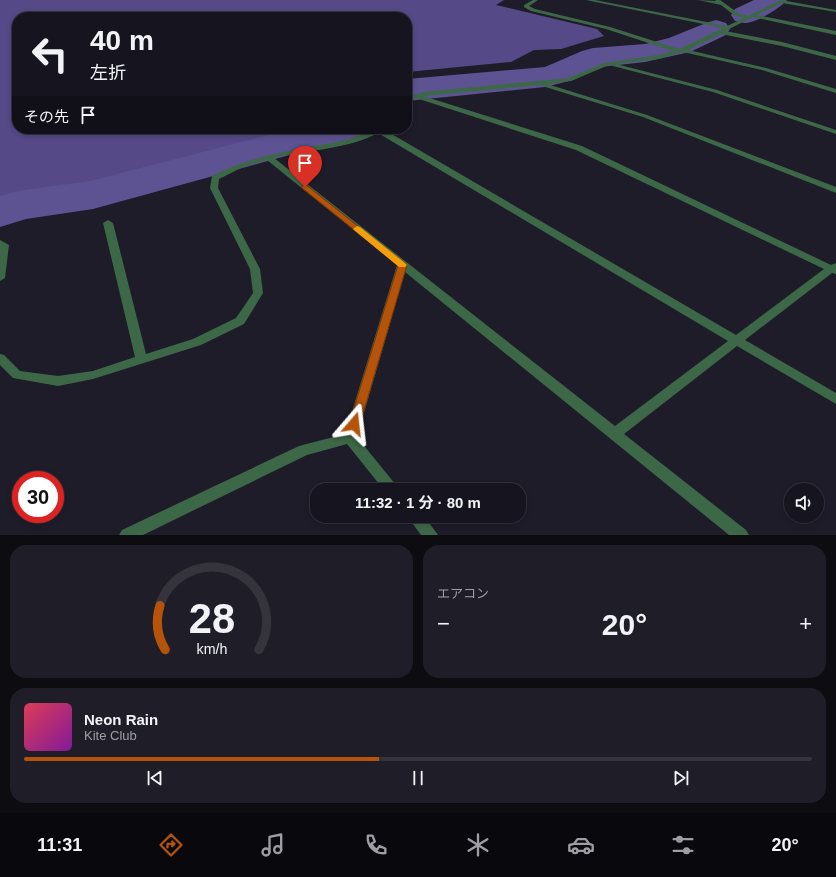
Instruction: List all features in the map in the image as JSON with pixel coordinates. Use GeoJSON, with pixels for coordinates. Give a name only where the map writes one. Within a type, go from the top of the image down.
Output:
{"type":"FeatureCollection","features":[{"type":"Feature","properties":{"kind":"street"},"geometry":{"type":"LineString","coordinates":[[536,0],[526,6],[533,10],[608,28],[671,48],[764,69],[836,91]]}},
{"type":"Feature","properties":{"kind":"street"},"geometry":{"type":"LineString","coordinates":[[588,0],[728,28]]}},
{"type":"Feature","properties":{"kind":"street"},"geometry":{"type":"LineString","coordinates":[[700,0],[723,4]]}},
{"type":"Feature","properties":{"kind":"street"},"geometry":{"type":"LineString","coordinates":[[717,0],[736,14],[836,33]]}},
{"type":"Feature","properties":{"kind":"street"},"geometry":{"type":"LineString","coordinates":[[412,97],[423,94],[540,84],[569,80],[606,64],[658,57],[681,50],[783,1],[836,11]]}},
{"type":"Feature","properties":{"kind":"street"},"geometry":{"type":"LineString","coordinates":[[721,32],[782,44],[836,58]]}},
{"type":"Feature","properties":{"kind":"street"},"geometry":{"type":"LineString","coordinates":[[606,64],[715,91],[836,132]]}},
{"type":"Feature","properties":{"kind":"street"},"geometry":{"type":"LineString","coordinates":[[540,84],[645,116],[836,190]]}},
{"type":"Feature","properties":{"kind":"street"},"geometry":{"type":"LineString","coordinates":[[416,96],[579,148],[834,268],[614,434]]}},
{"type":"Feature","properties":{"kind":"street"},"geometry":{"type":"LineString","coordinates":[[0,358],[17,376],[58,381],[93,375],[197,342],[240,321],[258,293],[255,269],[214,188],[215,178],[242,164],[268,157],[348,141],[367,134]]}},
{"type":"Feature","properties":{"kind":"street"},"geometry":{"type":"LineString","coordinates":[[385,134],[836,399]]}},
{"type":"Feature","properties":{"kind":"street"},"geometry":{"type":"LineString","coordinates":[[268,157],[741,535]]}},
{"type":"Feature","properties":{"kind":"street"},"geometry":{"type":"LineString","coordinates":[[108,224],[142,360]]}},
{"type":"Feature","properties":{"kind":"street"},"geometry":{"type":"LineString","coordinates":[[0,243],[4,245],[0,278]]}},
{"type":"Feature","properties":{"kind":"street"},"geometry":{"type":"LineString","coordinates":[[350,438],[402,265]]}},
{"type":"Feature","properties":{"kind":"street"},"geometry":{"type":"LineString","coordinates":[[350,438],[387,483]]}},
{"type":"Feature","properties":{"kind":"street"},"geometry":{"type":"LineString","coordinates":[[127,535],[304,450],[350,438]]}},
{"type":"Feature","properties":{"kind":"street"},"geometry":{"type":"LineString","coordinates":[[421,523],[430,535]]}},
{"type":"Feature","properties":{"kind":"shaded area"},"geometry":{"type":"Polygon","coordinates":[[[0,0],[504,0],[496,5],[597,29],[604,36],[561,49],[534,50],[511,62],[412,72],[412,12],[12,12],[12,134],[311,134],[295,140],[188,165],[82,196],[0,211],[0,0]]]}},
{"type":"Feature","properties":{"kind":"waterway"},"geometry":{"type":"LineString","coordinates":[[745,15],[774,0]]}},
{"type":"Feature","properties":{"kind":"waterway"},"geometry":{"type":"LineString","coordinates":[[412,89],[545,77],[561,73],[593,58],[645,53],[679,45],[716,29]]}},
{"type":"Feature","properties":{"kind":"waterway"},"geometry":{"type":"LineString","coordinates":[[0,212],[17,206],[93,195],[215,161],[306,138],[334,134]]}},
{"type":"Feature","properties":{"kind":"slow traffic"},"geometry":{"type":"LineString","coordinates":[[357,229],[402,265]]}},
{"type":"Feature","properties":{"kind":"route"},"geometry":{"type":"LineString","coordinates":[[305,187],[402,265],[354,424]]}}]}
